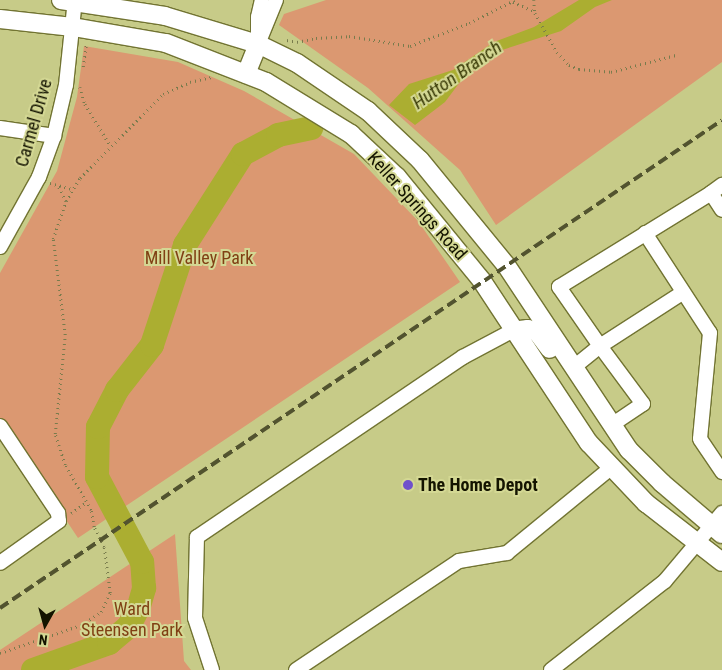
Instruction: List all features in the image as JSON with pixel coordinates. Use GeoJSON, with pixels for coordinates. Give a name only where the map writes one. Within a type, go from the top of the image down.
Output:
{"type":"FeatureCollection","features":[{"type":"Feature","properties":{"kind":"main road","name":"Keller Springs Road"},"geometry":{"type":"LineString","coordinates":[[70,0],[165,16],[258,44],[297,63],[368,111],[420,160],[506,265],[629,450],[662,483],[718,524]]}},
{"type":"Feature","properties":{"kind":"main road","name":"Keller Springs Road"},"geometry":{"type":"LineString","coordinates":[[0,19],[73,26],[166,43],[246,74],[300,100],[351,134],[397,177],[482,281],[512,331],[589,443],[646,503],[722,562]]}},
{"type":"Feature","properties":{"kind":"main road"},"geometry":{"type":"LineString","coordinates":[[246,74],[258,44]]}},
{"type":"Feature","properties":{"kind":"main road"},"geometry":{"type":"LineString","coordinates":[[512,331],[528,328],[537,332],[555,355],[574,367]]}},
{"type":"Feature","properties":{"kind":"street","name":"Carmel Drive"},"geometry":{"type":"LineString","coordinates":[[0,247],[39,177],[54,136],[66,86],[73,26],[70,0]]}},
{"type":"Feature","properties":{"kind":"street"},"geometry":{"type":"LineString","coordinates":[[258,44],[258,17],[262,0]]}},
{"type":"Feature","properties":{"kind":"street"},"geometry":{"type":"LineString","coordinates":[[258,44],[276,0]]}},
{"type":"Feature","properties":{"kind":"street"},"geometry":{"type":"LineString","coordinates":[[0,128],[54,136]]}},
{"type":"Feature","properties":{"kind":"street"},"geometry":{"type":"LineString","coordinates":[[613,424],[643,404],[559,287],[716,189],[722,210]]}},
{"type":"Feature","properties":{"kind":"street"},"geometry":{"type":"LineString","coordinates":[[645,233],[682,293],[710,333],[700,439],[722,472]]}},
{"type":"Feature","properties":{"kind":"street"},"geometry":{"type":"LineString","coordinates":[[574,367],[600,346],[682,293]]}},
{"type":"Feature","properties":{"kind":"street"},"geometry":{"type":"LineString","coordinates":[[212,670],[195,618],[197,537],[463,357],[512,331]]}},
{"type":"Feature","properties":{"kind":"street"},"geometry":{"type":"LineString","coordinates":[[0,426],[58,513],[59,521],[0,563]]}},
{"type":"Feature","properties":{"kind":"street"},"geometry":{"type":"LineString","coordinates":[[302,668],[459,561],[507,553],[612,467]]}},
{"type":"Feature","properties":{"kind":"street"},"geometry":{"type":"LineString","coordinates":[[551,670],[665,581],[696,543],[718,524]]}},
{"type":"Feature","properties":{"kind":"path"},"geometry":{"type":"LineString","coordinates":[[534,0],[536,13],[546,34],[562,59],[589,72],[626,70],[676,55]]}},
{"type":"Feature","properties":{"kind":"path"},"geometry":{"type":"LineString","coordinates":[[286,40],[297,42],[316,38],[348,36],[410,46],[469,23],[514,1],[521,3],[536,13]]}},
{"type":"Feature","properties":{"kind":"path"},"geometry":{"type":"LineString","coordinates":[[82,70],[86,44]]}},
{"type":"Feature","properties":{"kind":"path"},"geometry":{"type":"LineString","coordinates":[[0,653],[81,625],[100,612],[108,602],[110,577],[106,552],[87,502],[64,465],[55,434],[66,335],[54,239],[66,201],[72,188],[110,145],[163,94],[190,82],[220,77]]}},
{"type":"Feature","properties":{"kind":"path"},"geometry":{"type":"LineString","coordinates":[[81,78],[80,94],[110,145]]}},
{"type":"Feature","properties":{"kind":"path"},"geometry":{"type":"LineString","coordinates":[[39,177],[59,187],[72,188]]}},
{"type":"Feature","properties":{"kind":"path"},"geometry":{"type":"LineString","coordinates":[[59,187],[66,201]]}},
{"type":"Feature","properties":{"kind":"path"},"geometry":{"type":"LineString","coordinates":[[59,521],[87,502]]}},
{"type":"Feature","properties":{"kind":"green space"},"geometry":{"type":"Polygon","coordinates":[[[326,0],[722,0],[722,62],[496,225],[460,170],[368,88],[279,25],[284,14],[326,0]]]}},
{"type":"Feature","properties":{"kind":"green space","name":"Mill Valley Park"},"geometry":{"type":"Polygon","coordinates":[[[84,46],[178,62],[244,91],[354,154],[418,221],[460,282],[78,538],[0,421],[0,273],[57,171],[77,97],[84,46]]]}},
{"type":"Feature","properties":{"kind":"green space","name":"Ward Steensen Park"},"geometry":{"type":"Polygon","coordinates":[[[175,534],[184,661],[191,670],[0,670],[0,650],[175,534]]]}},
{"type":"Feature","properties":{"kind":"water"},"geometry":{"type":"Polygon","coordinates":[[[579,0],[612,0],[595,7],[561,31],[502,50],[466,74],[445,102],[415,125],[389,105],[409,84],[453,70],[494,42],[534,27],[579,0]]]}},
{"type":"Feature","properties":{"kind":"waterway","name":"Hutton Branch"},"geometry":{"type":"LineString","coordinates":[[33,670],[109,643],[129,626],[139,606],[144,588],[142,562],[97,477],[98,427],[117,390],[152,345],[185,245],[243,154],[278,135],[311,128]]}},
{"type":"Feature","properties":{"kind":"railway"},"geometry":{"type":"LineString","coordinates":[[0,608],[722,120]]}},
{"type":"Feature","properties":{"kind":"place","name":"The Home Depot"},"geometry":{"type":"Point","coordinates":[408,485]}}]}
